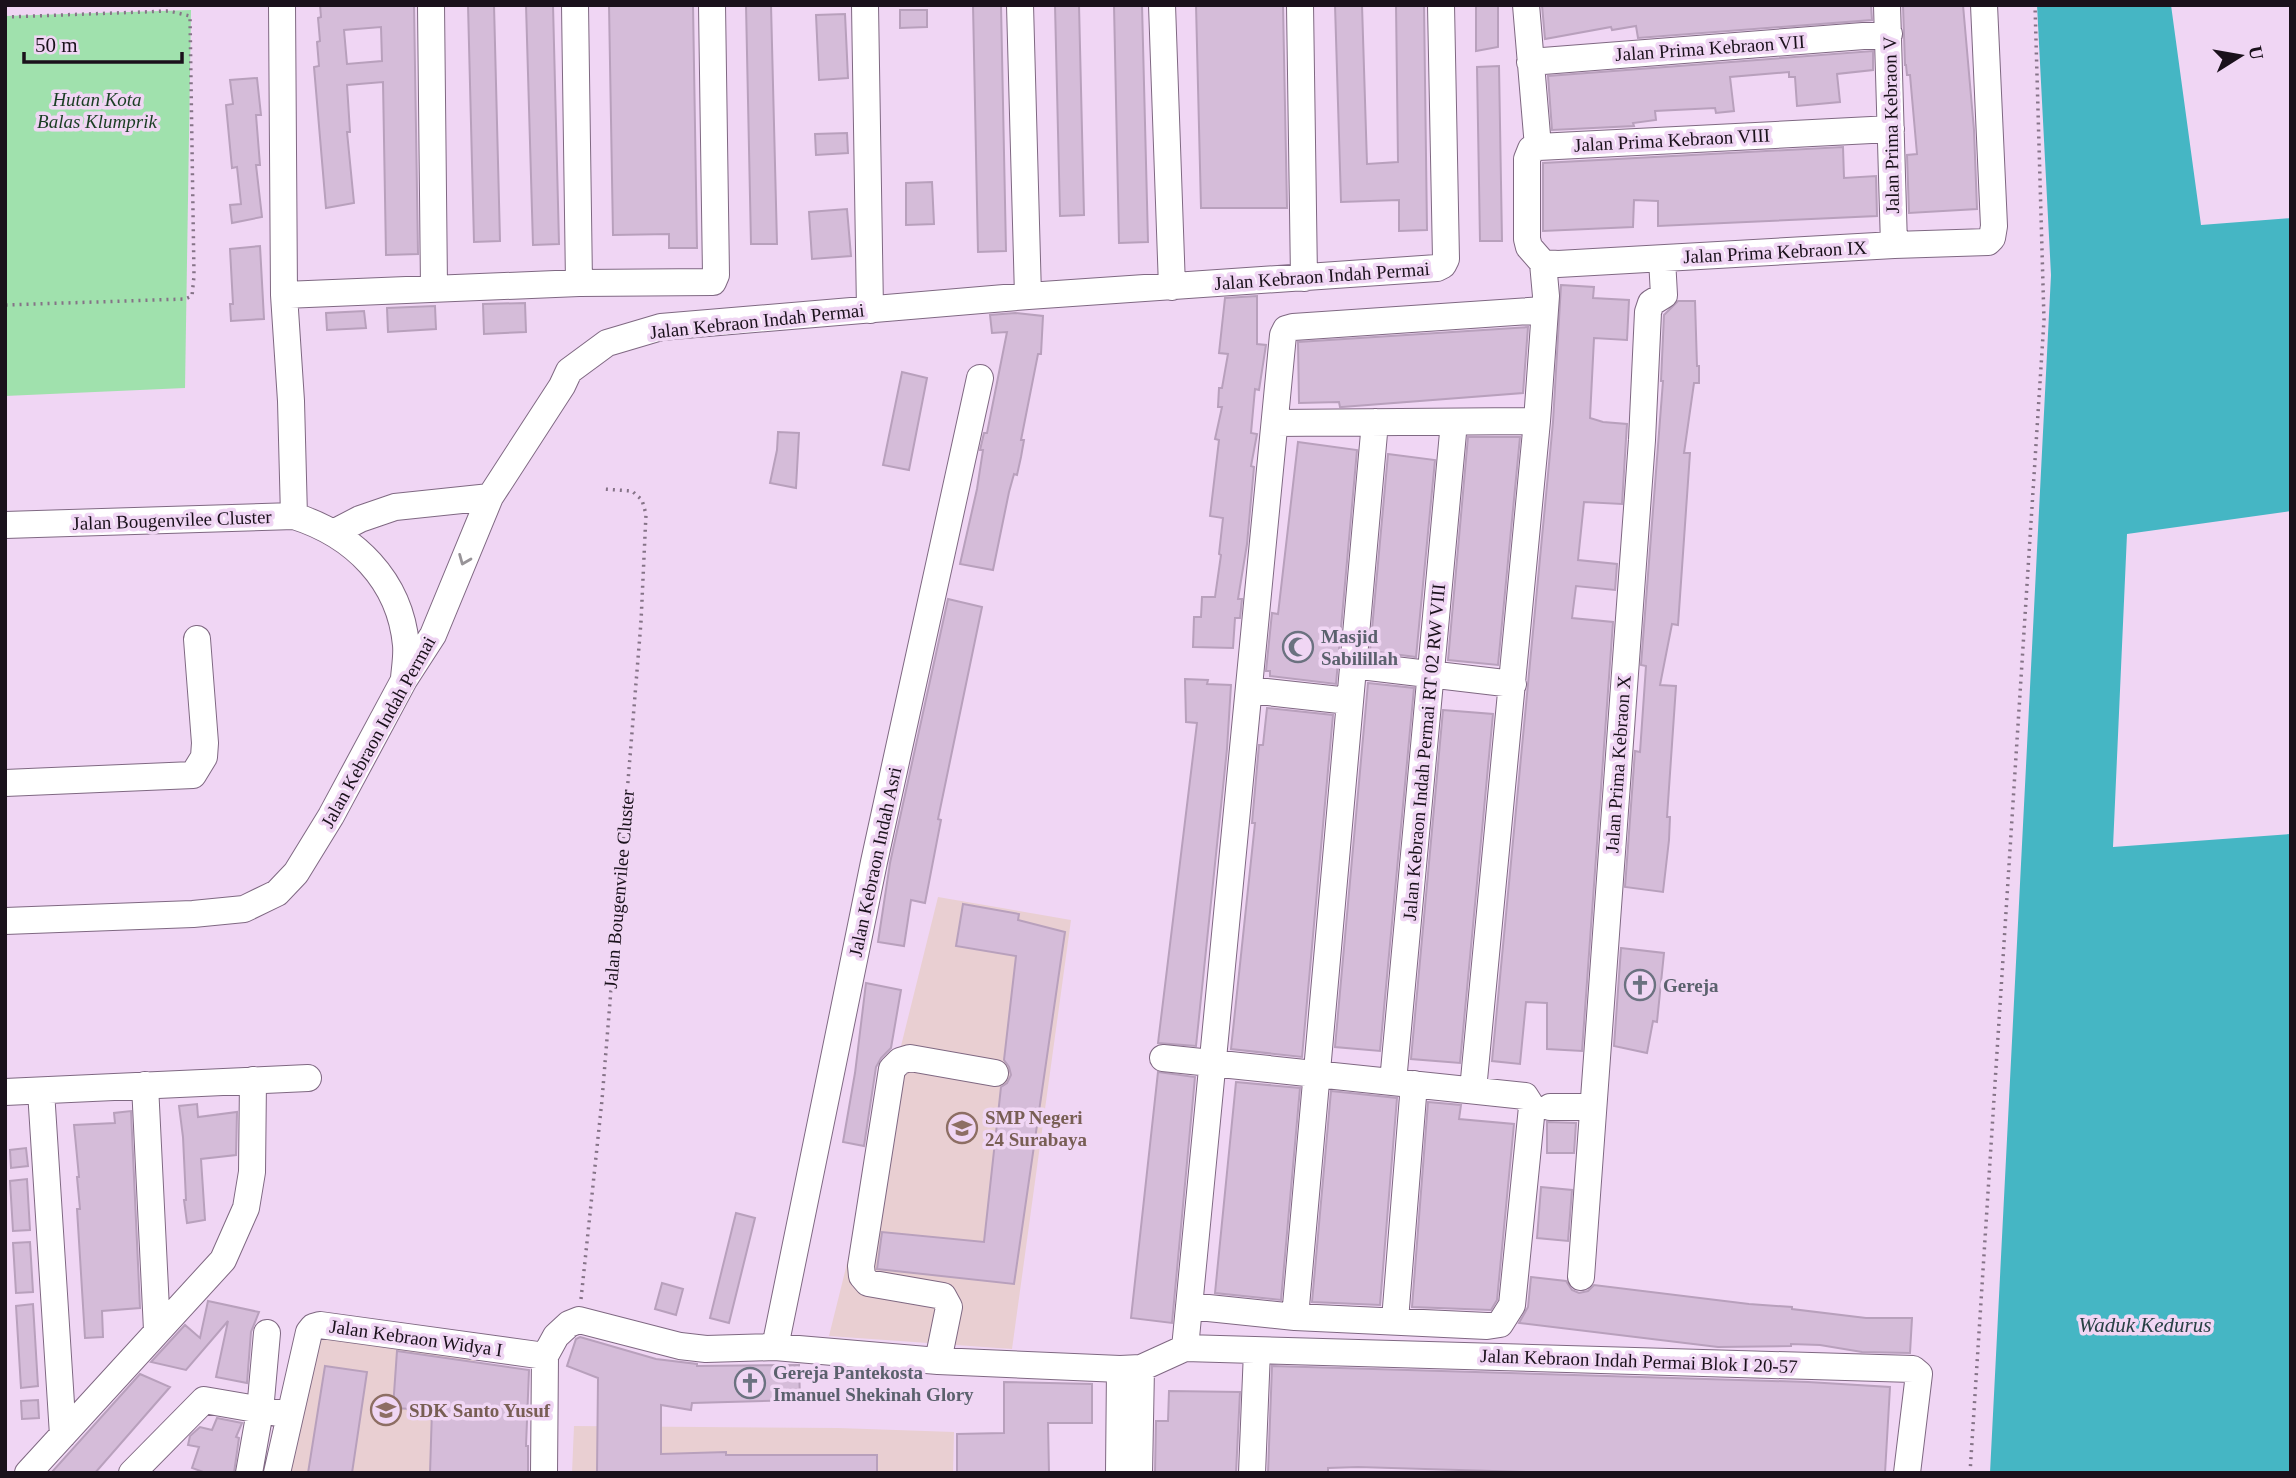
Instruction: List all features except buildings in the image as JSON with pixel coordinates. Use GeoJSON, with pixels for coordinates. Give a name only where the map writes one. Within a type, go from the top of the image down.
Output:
{"type":"FeatureCollection","features":[{"type":"Feature","properties":{"kind":"street"},"geometry":{"type":"LineString","coordinates":[[282,5],[284,295],[294,516]]}},
{"type":"Feature","properties":{"kind":"street"},"geometry":{"type":"LineString","coordinates":[[431,5],[434,287]]}},
{"type":"Feature","properties":{"kind":"street"},"geometry":{"type":"LineString","coordinates":[[575,5],[579,283]]}},
{"type":"Feature","properties":{"kind":"street"},"geometry":{"type":"LineString","coordinates":[[284,295],[434,287],[709,283],[715,279],[712,5]]}},
{"type":"Feature","properties":{"kind":"street"},"geometry":{"type":"LineString","coordinates":[[865,5],[870,310]]}},
{"type":"Feature","properties":{"kind":"street"},"geometry":{"type":"LineString","coordinates":[[1020,5],[1028,296]]}},
{"type":"Feature","properties":{"kind":"street"},"geometry":{"type":"LineString","coordinates":[[1162,5],[1172,287]]}},
{"type":"Feature","properties":{"kind":"street"},"geometry":{"type":"LineString","coordinates":[[1300,5],[1304,278]]}},
{"type":"Feature","properties":{"kind":"street","name":"Jalan Kebraon Indah Permai"},"geometry":{"type":"LineString","coordinates":[[5,921],[206,913],[244,909],[277,893],[296,873],[331,816],[404,680],[433,635],[490,497],[566,378],[607,343],[661,327],[1028,296],[1437,268],[1446,262],[1441,5]]}},
{"type":"Feature","properties":{"kind":"street"},"geometry":{"type":"LineString","coordinates":[[1473,1090],[1537,421],[1544,287],[1527,239],[1527,159],[1531,149],[1538,147],[1526,5]]}},
{"type":"Feature","properties":{"kind":"street","name":"Jalan Prima Kebraon V"},"geometry":{"type":"LineString","coordinates":[[1887,5],[1894,245]]}},
{"type":"Feature","properties":{"kind":"street","name":"Jalan Prima Kebraon IX"},"geometry":{"type":"LineString","coordinates":[[1544,287],[1894,245],[1984,244],[1992,238],[1994,226],[1984,5]]}},
{"type":"Feature","properties":{"kind":"street","name":"Jalan Prima Kebraon VII"},"geometry":{"type":"LineString","coordinates":[[1530,62],[1889,34]]}},
{"type":"Feature","properties":{"kind":"street","name":"Jalan Prima Kebraon VIII"},"geometry":{"type":"LineString","coordinates":[[1538,147],[1891,129]]}},
{"type":"Feature","properties":{"kind":"street","name":"Jalan Prima Kebraon X"},"geometry":{"type":"LineString","coordinates":[[1581,1277],[1641,454],[1649,307],[1663,297],[1663,274]]}},
{"type":"Feature","properties":{"kind":"street"},"geometry":{"type":"LineString","coordinates":[[1185,1348],[1283,335],[1293,327],[1544,287]]}},
{"type":"Feature","properties":{"kind":"street","name":"Jalan Kebraon Indah Asri"},"geometry":{"type":"LineString","coordinates":[[775,1347],[874,862],[980,378]]}},
{"type":"Feature","properties":{"kind":"street"},"geometry":{"type":"LineString","coordinates":[[1275,423],[1537,421]]}},
{"type":"Feature","properties":{"kind":"street"},"geometry":{"type":"LineString","coordinates":[[1295,1317],[1375,422]]}},
{"type":"Feature","properties":{"kind":"street","name":"Jalan Kebraon Indah Permai RT 02 RW VIII"},"geometry":{"type":"LineString","coordinates":[[1395,1320],[1404,1083],[1431,674],[1454,422]]}},
{"type":"Feature","properties":{"kind":"street"},"geometry":{"type":"LineString","coordinates":[[335,532],[360,519],[395,507],[490,497]]}},
{"type":"Feature","properties":{"kind":"street","name":"Jalan Bougenvilee Cluster"},"geometry":{"type":"LineString","coordinates":[[5,525],[294,516],[335,532],[362,553],[384,580],[399,611],[406,645],[404,680]]}},
{"type":"Feature","properties":{"kind":"street"},"geometry":{"type":"LineString","coordinates":[[5,783],[193,775],[204,757],[197,639]]}},
{"type":"Feature","properties":{"kind":"street"},"geometry":{"type":"LineString","coordinates":[[1352,665],[1513,684]]}},
{"type":"Feature","properties":{"kind":"street"},"geometry":{"type":"LineString","coordinates":[[1249,690],[1349,701]]}},
{"type":"Feature","properties":{"kind":"street"},"geometry":{"type":"LineString","coordinates":[[938,1361],[949,1307],[948,1300],[943,1296],[869,1283],[862,1276],[860,1266],[892,1069],[900,1061],[910,1058],[995,1073]]}},
{"type":"Feature","properties":{"kind":"street"},"geometry":{"type":"LineString","coordinates":[[1163,1058],[1525,1096],[1530,1101],[1533,1113],[1512,1306],[1500,1324],[1487,1326],[1295,1317],[1189,1306]]}},
{"type":"Feature","properties":{"kind":"street"},"geometry":{"type":"LineString","coordinates":[[5,1092],[308,1078]]}},
{"type":"Feature","properties":{"kind":"street"},"geometry":{"type":"LineString","coordinates":[[29,1473],[223,1260],[246,1208],[252,1172],[253,1080]]}},
{"type":"Feature","properties":{"kind":"street"},"geometry":{"type":"LineString","coordinates":[[145,1085],[157,1331]]}},
{"type":"Feature","properties":{"kind":"street"},"geometry":{"type":"LineString","coordinates":[[41,1091],[63,1434]]}},
{"type":"Feature","properties":{"kind":"street"},"geometry":{"type":"LineString","coordinates":[[1550,1107],[1593,1107]]}},
{"type":"Feature","properties":{"kind":"street"},"geometry":{"type":"LineString","coordinates":[[544,1473],[545,1356],[556,1336],[569,1324],[579,1320],[680,1346],[706,1349],[775,1347],[938,1361],[1130,1368],[1185,1348],[1257,1351],[1252,1473]]}},
{"type":"Feature","properties":{"kind":"street","name":"Jalan Kebraon Widya I"},"geometry":{"type":"LineString","coordinates":[[277,1473],[309,1332],[313,1326],[545,1356]]}},
{"type":"Feature","properties":{"kind":"street"},"geometry":{"type":"LineString","coordinates":[[249,1473],[260,1411],[267,1333]]}},
{"type":"Feature","properties":{"kind":"street","name":"Jalan Kebraon Indah Permai Blok I 20-57"},"geometry":{"type":"LineString","coordinates":[[1257,1351],[1913,1369],[1919,1374],[1907,1473]]}},
{"type":"Feature","properties":{"kind":"street"},"geometry":{"type":"LineString","coordinates":[[1129,1461],[1130,1368]]}},
{"type":"Feature","properties":{"kind":"street"},"geometry":{"type":"LineString","coordinates":[[132,1473],[204,1400],[290,1415]]}},
{"type":"Feature","properties":{"kind":"path"},"geometry":{"type":"LineString","coordinates":[[1970,1473],[2044,320],[2035,5]]}},
{"type":"Feature","properties":{"kind":"path"},"geometry":{"type":"LineString","coordinates":[[5,17],[169,11],[190,16],[194,276],[192,296],[185,299],[5,305]]}},
{"type":"Feature","properties":{"kind":"path","name":"Jalan Bougenvilee Cluster"},"geometry":{"type":"LineString","coordinates":[[579,1320],[585,1238],[602,1100],[641,622],[646,514],[642,500],[632,491],[603,489]]}},
{"type":"Feature","properties":{"kind":"shaded area","name":"SMP Negeri 24 Surabaya"},"geometry":{"type":"Polygon","coordinates":[[[938,897],[1071,920],[1012,1349],[829,1336],[938,897]]]}},
{"type":"Feature","properties":{"kind":"shaded area","name":"SDK Santo Yusuf"},"geometry":{"type":"Polygon","coordinates":[[[317,1329],[476,1346],[471,1473],[282,1473],[317,1329]]]}},
{"type":"Feature","properties":{"kind":"shaded area"},"geometry":{"type":"Polygon","coordinates":[[[574,1426],[838,1428],[954,1432],[953,1473],[572,1473],[574,1426]]]}},
{"type":"Feature","properties":{"kind":"green space","name":"Hutan Kota Balas Klumprik"},"geometry":{"type":"Polygon","coordinates":[[[191,10],[185,388],[5,396],[5,16],[191,10]]]}},
{"type":"Feature","properties":{"kind":"water","name":"Waduk Kedurus"},"geometry":{"type":"Polygon","coordinates":[[[2037,5],[2171,5],[2201,225],[2291,218],[2291,511],[2127,534],[2113,847],[2291,834],[2291,1473],[1990,1473],[2051,275],[2037,5]]]}},
{"type":"Feature","properties":{"kind":"place","name":"Masjid Sabilillah"},"geometry":{"type":"Point","coordinates":[1298,647]}},
{"type":"Feature","properties":{"kind":"place","name":"Gereja"},"geometry":{"type":"Point","coordinates":[1640,985]}},
{"type":"Feature","properties":{"kind":"place","name":"SMP Negeri 24 Surabaya"},"geometry":{"type":"Point","coordinates":[962,1128]}},
{"type":"Feature","properties":{"kind":"place","name":"Gereja Pantekosta Imanuel Shekinah Glory"},"geometry":{"type":"Point","coordinates":[750,1383]}},
{"type":"Feature","properties":{"kind":"place","name":"SDK Santo Yusuf"},"geometry":{"type":"Point","coordinates":[386,1410]}}]}
